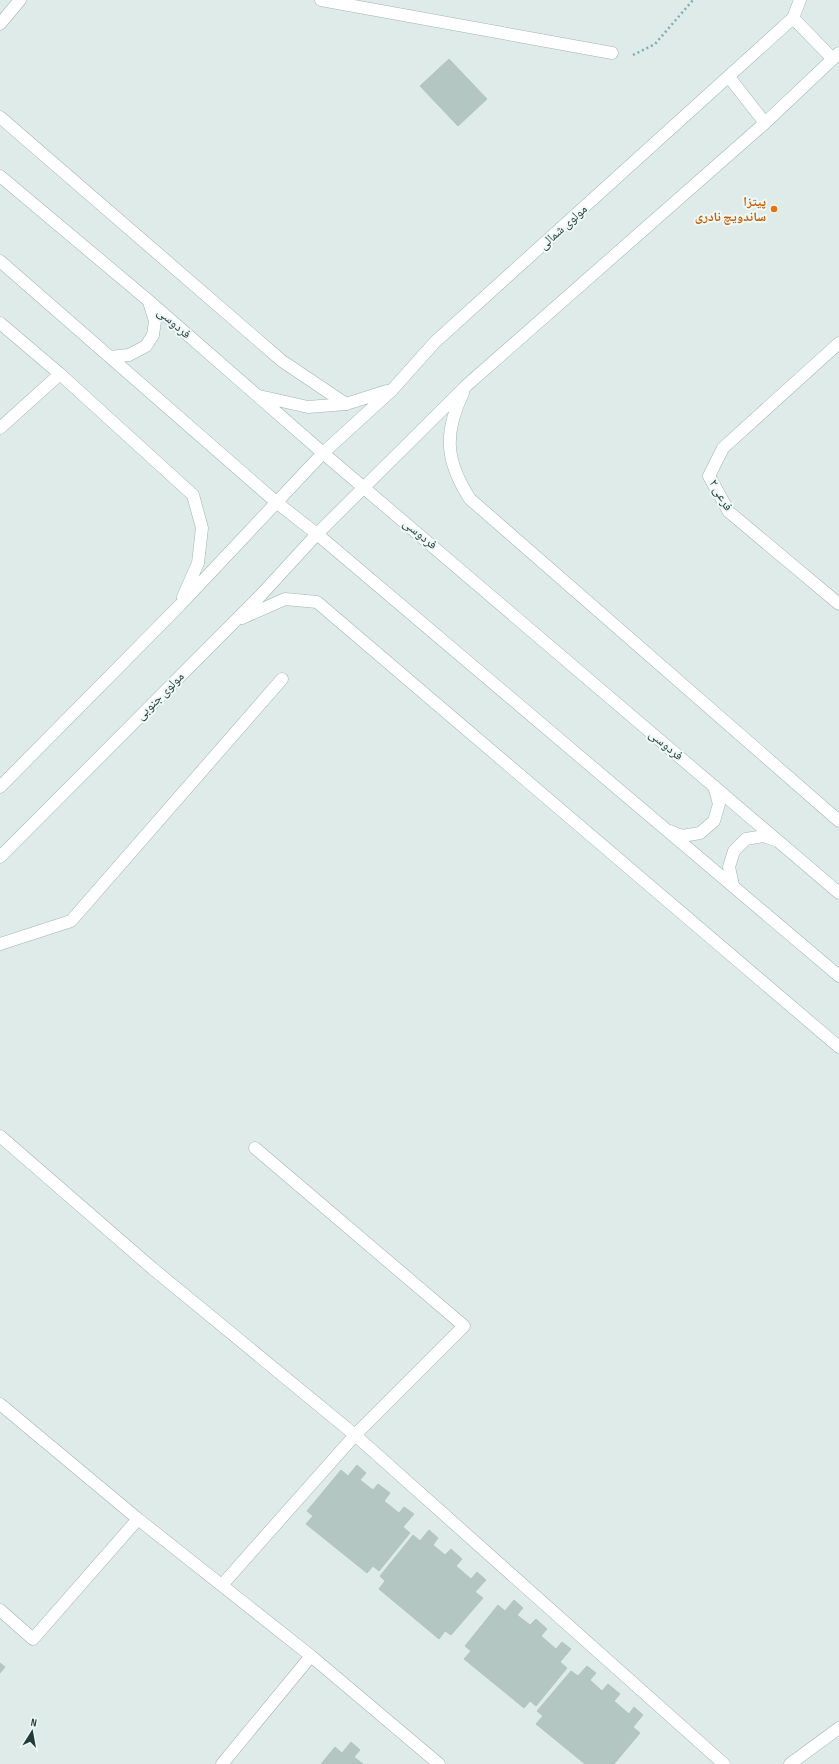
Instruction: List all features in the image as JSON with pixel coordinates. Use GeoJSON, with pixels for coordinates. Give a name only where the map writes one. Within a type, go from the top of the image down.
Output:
{"type":"FeatureCollection","features":[{"type":"Feature","properties":{"kind":"street"},"geometry":{"type":"LineString","coordinates":[[0,24],[20,0]]}},
{"type":"Feature","properties":{"kind":"street"},"geometry":{"type":"LineString","coordinates":[[321,0],[612,53]]}},
{"type":"Feature","properties":{"kind":"street","name":"مولوی شمالی"},"geometry":{"type":"LineString","coordinates":[[276,502],[323,453],[392,390],[435,342],[793,18],[799,0]]}},
{"type":"Feature","properties":{"kind":"street"},"geometry":{"type":"LineString","coordinates":[[364,487],[467,385],[765,123],[836,56],[793,18]]}},
{"type":"Feature","properties":{"kind":"street"},"geometry":{"type":"LineString","coordinates":[[728,77],[765,123]]}},
{"type":"Feature","properties":{"kind":"street"},"geometry":{"type":"LineString","coordinates":[[0,117],[282,361],[346,404]]}},
{"type":"Feature","properties":{"kind":"street","name":"فردوسی"},"geometry":{"type":"LineString","coordinates":[[0,176],[149,301],[323,453],[839,893]]}},
{"type":"Feature","properties":{"kind":"street"},"geometry":{"type":"LineString","coordinates":[[0,260],[276,502],[317,534],[839,976]]}},
{"type":"Feature","properties":{"kind":"street"},"geometry":{"type":"LineString","coordinates":[[110,357],[129,355],[146,346],[153,335],[155,321],[149,301]]}},
{"type":"Feature","properties":{"kind":"street"},"geometry":{"type":"LineString","coordinates":[[0,323],[60,374],[193,495],[202,528],[198,562],[180,605]]}},
{"type":"Feature","properties":{"kind":"street","name":"فرعی ۲"},"geometry":{"type":"LineString","coordinates":[[839,343],[723,448],[708,476],[729,512],[839,604]]}},
{"type":"Feature","properties":{"kind":"street"},"geometry":{"type":"LineString","coordinates":[[0,428],[60,374]]}},
{"type":"Feature","properties":{"kind":"street"},"geometry":{"type":"LineString","coordinates":[[467,385],[457,406],[449,439],[450,456],[455,471],[470,499],[839,821]]}},
{"type":"Feature","properties":{"kind":"street"},"geometry":{"type":"LineString","coordinates":[[257,395],[308,407],[346,404],[392,390]]}},
{"type":"Feature","properties":{"kind":"street","name":"مولوی جنوبی"},"geometry":{"type":"LineString","coordinates":[[0,856],[235,621],[317,534],[364,487]]}},
{"type":"Feature","properties":{"kind":"street"},"geometry":{"type":"LineString","coordinates":[[0,787],[180,605],[276,502]]}},
{"type":"Feature","properties":{"kind":"street"},"geometry":{"type":"LineString","coordinates":[[235,621],[285,599],[317,602],[839,1047]]}},
{"type":"Feature","properties":{"kind":"street"},"geometry":{"type":"LineString","coordinates":[[0,944],[71,921],[282,679]]}},
{"type":"Feature","properties":{"kind":"street"},"geometry":{"type":"LineString","coordinates":[[665,829],[682,836],[700,833],[714,821],[719,804],[714,786]]}},
{"type":"Feature","properties":{"kind":"street"},"geometry":{"type":"LineString","coordinates":[[733,885],[729,868],[734,851],[746,839],[764,836],[780,842]]}},
{"type":"Feature","properties":{"kind":"street"},"geometry":{"type":"LineString","coordinates":[[0,1136],[152,1268],[355,1435],[724,1764]]}},
{"type":"Feature","properties":{"kind":"street"},"geometry":{"type":"LineString","coordinates":[[222,1585],[355,1435],[464,1326],[255,1148]]}},
{"type":"Feature","properties":{"kind":"street"},"geometry":{"type":"LineString","coordinates":[[0,1404],[138,1519],[311,1656],[439,1764]]}},
{"type":"Feature","properties":{"kind":"street"},"geometry":{"type":"LineString","coordinates":[[0,1610],[33,1639],[138,1519]]}},
{"type":"Feature","properties":{"kind":"street"},"geometry":{"type":"LineString","coordinates":[[222,1764],[311,1656]]}},
{"type":"Feature","properties":{"kind":"street"},"geometry":{"type":"LineString","coordinates":[[790,1764],[836,1735]]}},
{"type":"Feature","properties":{"kind":"path"},"geometry":{"type":"LineString","coordinates":[[612,53],[632,55],[655,44],[693,0]]}},
{"type":"Feature","properties":{"kind":"building"},"geometry":{"type":"Polygon","coordinates":[[[449,59],[487,99],[458,126],[420,86],[449,59]]]}},
{"type":"Feature","properties":{"kind":"building"},"geometry":{"type":"Polygon","coordinates":[[[357,1465],[366,1473],[360,1480],[373,1490],[378,1484],[390,1493],[384,1501],[399,1513],[404,1507],[414,1514],[403,1527],[410,1533],[379,1571],[373,1566],[367,1573],[306,1524],[313,1516],[307,1511],[341,1470],[348,1476],[357,1465]]]}},
{"type":"Feature","properties":{"kind":"building"},"geometry":{"type":"Polygon","coordinates":[[[429,1530],[438,1538],[433,1545],[445,1555],[451,1549],[462,1559],[456,1566],[471,1579],[477,1572],[486,1580],[475,1592],[483,1598],[451,1635],[445,1631],[439,1639],[379,1589],[385,1581],[380,1576],[413,1535],[420,1541],[429,1530]]]}},
{"type":"Feature","properties":{"kind":"building"},"geometry":{"type":"Polygon","coordinates":[[[514,1600],[523,1608],[517,1615],[530,1625],[536,1619],[547,1629],[541,1636],[556,1649],[562,1642],[571,1649],[560,1662],[567,1668],[536,1706],[530,1701],[524,1708],[464,1659],[471,1651],[465,1646],[498,1605],[505,1611],[514,1600]]]}},
{"type":"Feature","properties":{"kind":"building"},"geometry":{"type":"Polygon","coordinates":[[[0,1663],[5,1667],[0,1673],[0,1663]]]}},
{"type":"Feature","properties":{"kind":"building"},"geometry":{"type":"Polygon","coordinates":[[[587,1666],[596,1673],[590,1680],[602,1691],[608,1684],[620,1694],[614,1701],[629,1714],[634,1707],[643,1715],[633,1727],[640,1733],[614,1764],[585,1764],[536,1724],[543,1716],[537,1711],[571,1671],[578,1676],[587,1666]]]}},
{"type":"Feature","properties":{"kind":"building"},"geometry":{"type":"Polygon","coordinates":[[[351,1742],[360,1750],[354,1757],[363,1764],[321,1764],[335,1747],[342,1753],[351,1742]]]}},
{"type":"Feature","properties":{"kind":"place","name":"پیتزا ساندویچ نادری"},"geometry":{"type":"Point","coordinates":[774,209]}}]}
